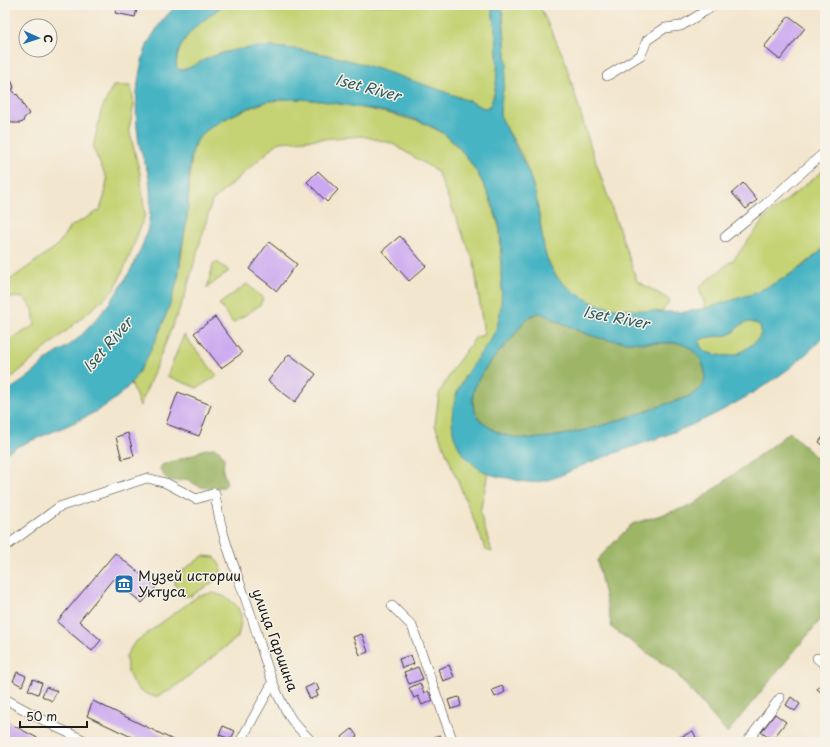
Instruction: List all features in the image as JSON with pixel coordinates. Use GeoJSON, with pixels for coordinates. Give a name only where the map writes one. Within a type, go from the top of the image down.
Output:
{"type":"FeatureCollection","features":[{"type":"Feature","properties":{"kind":"street"},"geometry":{"type":"LineString","coordinates":[[607,76],[641,55],[648,40],[665,28],[681,26],[715,5]]}},
{"type":"Feature","properties":{"kind":"street"},"geometry":{"type":"LineString","coordinates":[[725,237],[761,208],[825,152]]}},
{"type":"Feature","properties":{"kind":"street","name":"улица Гаршина"},"geometry":{"type":"LineString","coordinates":[[5,545],[9,544],[59,507],[147,478],[166,483],[196,499],[215,493],[224,534],[272,684],[290,719],[312,742]]}},
{"type":"Feature","properties":{"kind":"street"},"geometry":{"type":"LineString","coordinates":[[392,606],[412,626],[453,742]]}},
{"type":"Feature","properties":{"kind":"street"},"geometry":{"type":"LineString","coordinates":[[817,658],[825,664]]}},
{"type":"Feature","properties":{"kind":"street"},"geometry":{"type":"LineString","coordinates":[[240,742],[272,684]]}},
{"type":"Feature","properties":{"kind":"street"},"geometry":{"type":"LineString","coordinates":[[747,742],[780,698]]}},
{"type":"Feature","properties":{"kind":"street"},"geometry":{"type":"LineString","coordinates":[[5,699],[58,728],[88,742]]}},
{"type":"Feature","properties":{"kind":"green space"},"geometry":{"type":"Polygon","coordinates":[[[223,5],[491,5],[495,29],[497,58],[496,86],[493,98],[488,108],[483,108],[459,97],[347,60],[323,54],[273,47],[180,70],[176,66],[178,55],[186,38],[199,24],[223,5]]]}},
{"type":"Feature","properties":{"kind":"green space"},"geometry":{"type":"Polygon","coordinates":[[[502,5],[539,5],[564,58],[590,145],[637,281],[670,300],[662,312],[617,309],[593,303],[566,286],[552,270],[545,252],[536,200],[525,163],[500,115],[507,66],[502,5]]]}},
{"type":"Feature","properties":{"kind":"green space"},"geometry":{"type":"Polygon","coordinates":[[[113,86],[131,86],[134,104],[129,129],[140,174],[145,215],[128,260],[114,290],[10,379],[5,357],[5,343],[35,325],[33,309],[24,298],[6,297],[7,282],[57,246],[70,227],[100,210],[105,194],[107,179],[93,148],[101,111],[113,86]]]}},
{"type":"Feature","properties":{"kind":"green space"},"geometry":{"type":"Polygon","coordinates":[[[294,98],[325,101],[391,114],[423,123],[443,133],[463,152],[479,175],[490,199],[500,230],[502,303],[495,334],[466,374],[456,395],[469,460],[488,473],[480,513],[492,552],[486,550],[435,425],[439,394],[454,367],[476,337],[484,335],[474,262],[437,171],[391,143],[362,136],[279,142],[212,201],[185,295],[140,406],[131,383],[149,354],[171,299],[179,272],[187,216],[192,153],[196,142],[203,133],[215,124],[242,111],[268,101],[294,98]]]}},
{"type":"Feature","properties":{"kind":"green space"},"geometry":{"type":"Polygon","coordinates":[[[825,169],[825,247],[792,273],[766,288],[744,298],[706,308],[699,287],[734,259],[766,217],[825,169]]]}},
{"type":"Feature","properties":{"kind":"green space"},"geometry":{"type":"Polygon","coordinates":[[[217,262],[229,271],[207,288],[213,265],[217,262]]]}},
{"type":"Feature","properties":{"kind":"green space"},"geometry":{"type":"Polygon","coordinates":[[[247,284],[263,298],[260,305],[233,323],[219,304],[247,284]]]}},
{"type":"Feature","properties":{"kind":"green space"},"geometry":{"type":"Polygon","coordinates":[[[540,313],[583,333],[601,338],[616,341],[676,343],[685,345],[695,353],[702,362],[705,374],[704,383],[701,388],[683,399],[585,430],[557,436],[528,439],[501,434],[483,423],[476,415],[473,402],[473,392],[478,379],[524,322],[531,316],[540,313]]]}},
{"type":"Feature","properties":{"kind":"green space"},"geometry":{"type":"Polygon","coordinates":[[[748,322],[755,323],[760,326],[760,336],[753,344],[738,354],[725,356],[712,354],[702,349],[700,340],[703,338],[732,333],[748,322]]]}},
{"type":"Feature","properties":{"kind":"green space"},"geometry":{"type":"Polygon","coordinates":[[[184,335],[217,376],[197,388],[167,376],[184,335]]]}},
{"type":"Feature","properties":{"kind":"green space"},"geometry":{"type":"Polygon","coordinates":[[[790,432],[825,466],[825,614],[727,733],[675,672],[612,628],[597,560],[632,524],[693,505],[790,432]]]}},
{"type":"Feature","properties":{"kind":"green space"},"geometry":{"type":"Polygon","coordinates":[[[213,448],[219,450],[224,458],[223,471],[227,484],[224,487],[204,488],[187,479],[174,481],[165,477],[160,469],[162,465],[193,455],[202,450],[213,448]]]}},
{"type":"Feature","properties":{"kind":"green space"},"geometry":{"type":"Polygon","coordinates":[[[203,556],[215,557],[222,569],[218,579],[191,596],[181,596],[175,585],[175,576],[203,556]]]}},
{"type":"Feature","properties":{"kind":"green space"},"geometry":{"type":"Polygon","coordinates":[[[212,593],[227,598],[238,608],[241,618],[238,637],[171,690],[155,697],[140,691],[132,681],[127,670],[126,656],[134,643],[198,596],[212,593]]]}},
{"type":"Feature","properties":{"kind":"water","name":"Iset River"},"geometry":{"type":"Polygon","coordinates":[[[178,5],[223,5],[199,24],[186,38],[178,55],[176,66],[180,70],[191,67],[215,55],[240,49],[273,47],[295,49],[337,57],[379,69],[440,90],[485,108],[490,106],[494,95],[497,69],[495,29],[491,5],[502,5],[507,66],[500,115],[529,173],[536,196],[545,253],[556,276],[579,295],[602,306],[662,312],[684,312],[706,308],[755,293],[785,278],[806,264],[825,247],[825,336],[783,373],[766,384],[723,410],[678,431],[544,481],[525,482],[489,474],[475,466],[465,456],[457,444],[453,431],[452,420],[455,399],[459,389],[469,370],[493,335],[497,327],[500,310],[502,291],[500,230],[497,217],[480,177],[472,164],[454,142],[435,128],[413,119],[390,113],[303,99],[271,101],[243,110],[221,121],[197,140],[191,157],[187,221],[176,286],[160,331],[139,372],[131,383],[121,394],[93,413],[60,429],[14,448],[5,454],[5,392],[16,386],[51,357],[73,343],[99,317],[131,269],[146,236],[150,215],[150,191],[148,173],[139,145],[136,116],[138,81],[142,60],[150,39],[158,26],[178,5]],[[540,313],[531,316],[524,322],[478,379],[473,392],[473,402],[476,415],[483,423],[501,434],[514,437],[543,438],[600,426],[683,399],[701,388],[704,383],[705,374],[702,362],[689,347],[685,345],[676,343],[616,341],[601,338],[583,333],[540,313]],[[748,322],[741,325],[728,335],[700,340],[702,349],[712,354],[725,356],[738,354],[753,344],[760,336],[760,326],[755,323],[748,322]]]}},
{"type":"Feature","properties":{"kind":"building"},"geometry":{"type":"Polygon","coordinates":[[[117,5],[138,5],[135,17],[115,13],[117,5]]]}},
{"type":"Feature","properties":{"kind":"building"},"geometry":{"type":"Polygon","coordinates":[[[789,16],[805,28],[780,60],[764,47],[789,16]]]}},
{"type":"Feature","properties":{"kind":"building"},"geometry":{"type":"Polygon","coordinates":[[[5,70],[12,82],[14,88],[12,89],[16,95],[17,94],[29,114],[24,118],[23,122],[20,123],[12,123],[5,115],[5,70]]]}},
{"type":"Feature","properties":{"kind":"building"},"geometry":{"type":"Polygon","coordinates":[[[318,171],[338,190],[327,202],[307,182],[318,171]]]}},
{"type":"Feature","properties":{"kind":"building"},"geometry":{"type":"Polygon","coordinates":[[[743,183],[757,200],[746,209],[732,193],[743,183]]]}},
{"type":"Feature","properties":{"kind":"building"},"geometry":{"type":"Polygon","coordinates":[[[400,236],[426,266],[409,281],[382,251],[400,236]]]}},
{"type":"Feature","properties":{"kind":"building"},"geometry":{"type":"Polygon","coordinates":[[[269,242],[297,264],[277,291],[249,269],[269,242]]]}},
{"type":"Feature","properties":{"kind":"building"},"geometry":{"type":"Polygon","coordinates":[[[215,317],[242,353],[221,368],[194,333],[215,317]]]}},
{"type":"Feature","properties":{"kind":"building"},"geometry":{"type":"Polygon","coordinates":[[[289,354],[316,374],[295,402],[268,381],[289,354]]]}},
{"type":"Feature","properties":{"kind":"building"},"geometry":{"type":"Polygon","coordinates":[[[178,392],[211,405],[199,436],[166,424],[178,392]]]}},
{"type":"Feature","properties":{"kind":"building"},"geometry":{"type":"Polygon","coordinates":[[[128,433],[134,456],[122,459],[116,437],[128,433]]]}},
{"type":"Feature","properties":{"kind":"building"},"geometry":{"type":"Polygon","coordinates":[[[825,434],[825,447],[819,442],[825,434]]]}},
{"type":"Feature","properties":{"kind":"building"},"geometry":{"type":"Polygon","coordinates":[[[115,553],[156,587],[142,603],[113,579],[79,621],[101,640],[92,651],[57,622],[115,553]]]}},
{"type":"Feature","properties":{"kind":"building"},"geometry":{"type":"Polygon","coordinates":[[[362,634],[368,652],[360,655],[353,637],[362,634]]]}},
{"type":"Feature","properties":{"kind":"building"},"geometry":{"type":"Polygon","coordinates":[[[411,655],[414,664],[402,668],[399,659],[411,655]]]}},
{"type":"Feature","properties":{"kind":"building"},"geometry":{"type":"Polygon","coordinates":[[[449,665],[454,677],[443,681],[438,669],[449,665]]]}},
{"type":"Feature","properties":{"kind":"building"},"geometry":{"type":"Polygon","coordinates":[[[418,667],[423,679],[409,684],[404,672],[418,667]]]}},
{"type":"Feature","properties":{"kind":"building"},"geometry":{"type":"Polygon","coordinates":[[[17,672],[26,676],[22,686],[13,681],[17,672]]]}},
{"type":"Feature","properties":{"kind":"building"},"geometry":{"type":"Polygon","coordinates":[[[33,679],[42,683],[38,694],[28,690],[33,679]]]}},
{"type":"Feature","properties":{"kind":"building"},"geometry":{"type":"Polygon","coordinates":[[[825,680],[825,695],[817,689],[825,680]]]}},
{"type":"Feature","properties":{"kind":"building"},"geometry":{"type":"Polygon","coordinates":[[[316,683],[319,690],[316,691],[318,696],[310,699],[305,688],[316,683]]]}},
{"type":"Feature","properties":{"kind":"building"},"geometry":{"type":"Polygon","coordinates":[[[420,683],[424,693],[428,691],[433,700],[422,705],[418,696],[414,698],[409,688],[420,683]]]}},
{"type":"Feature","properties":{"kind":"building"},"geometry":{"type":"Polygon","coordinates":[[[502,686],[505,692],[495,697],[492,690],[502,686]]]}},
{"type":"Feature","properties":{"kind":"building"},"geometry":{"type":"Polygon","coordinates":[[[46,687],[57,691],[52,701],[42,696],[46,687]]]}},
{"type":"Feature","properties":{"kind":"building"},"geometry":{"type":"Polygon","coordinates":[[[459,697],[461,706],[451,709],[448,700],[459,697]]]}},
{"type":"Feature","properties":{"kind":"building"},"geometry":{"type":"Polygon","coordinates":[[[791,697],[800,704],[795,711],[786,705],[791,697]]]}},
{"type":"Feature","properties":{"kind":"building"},"geometry":{"type":"Polygon","coordinates":[[[93,701],[177,742],[142,742],[87,716],[93,701]]]}},
{"type":"Feature","properties":{"kind":"building"},"geometry":{"type":"Polygon","coordinates":[[[775,714],[786,722],[772,740],[761,732],[775,714]]]}},
{"type":"Feature","properties":{"kind":"building"},"geometry":{"type":"Polygon","coordinates":[[[5,721],[45,742],[8,742],[5,740],[5,721]]]}},
{"type":"Feature","properties":{"kind":"building"},"geometry":{"type":"Polygon","coordinates":[[[223,726],[235,731],[231,739],[219,735],[223,726]]]}},
{"type":"Feature","properties":{"kind":"building"},"geometry":{"type":"Polygon","coordinates":[[[352,729],[357,736],[350,742],[345,742],[342,737],[352,729]]]}},
{"type":"Feature","properties":{"kind":"building"},"geometry":{"type":"Polygon","coordinates":[[[693,731],[698,742],[670,742],[679,738],[693,731]]]}},
{"type":"Feature","properties":{"kind":"building"},"geometry":{"type":"Polygon","coordinates":[[[440,735],[443,742],[426,742],[426,741],[440,735]]]}},
{"type":"Feature","properties":{"kind":"place","name":"Музей истории Уктуса"},"geometry":{"type":"Point","coordinates":[124,584]}}]}
